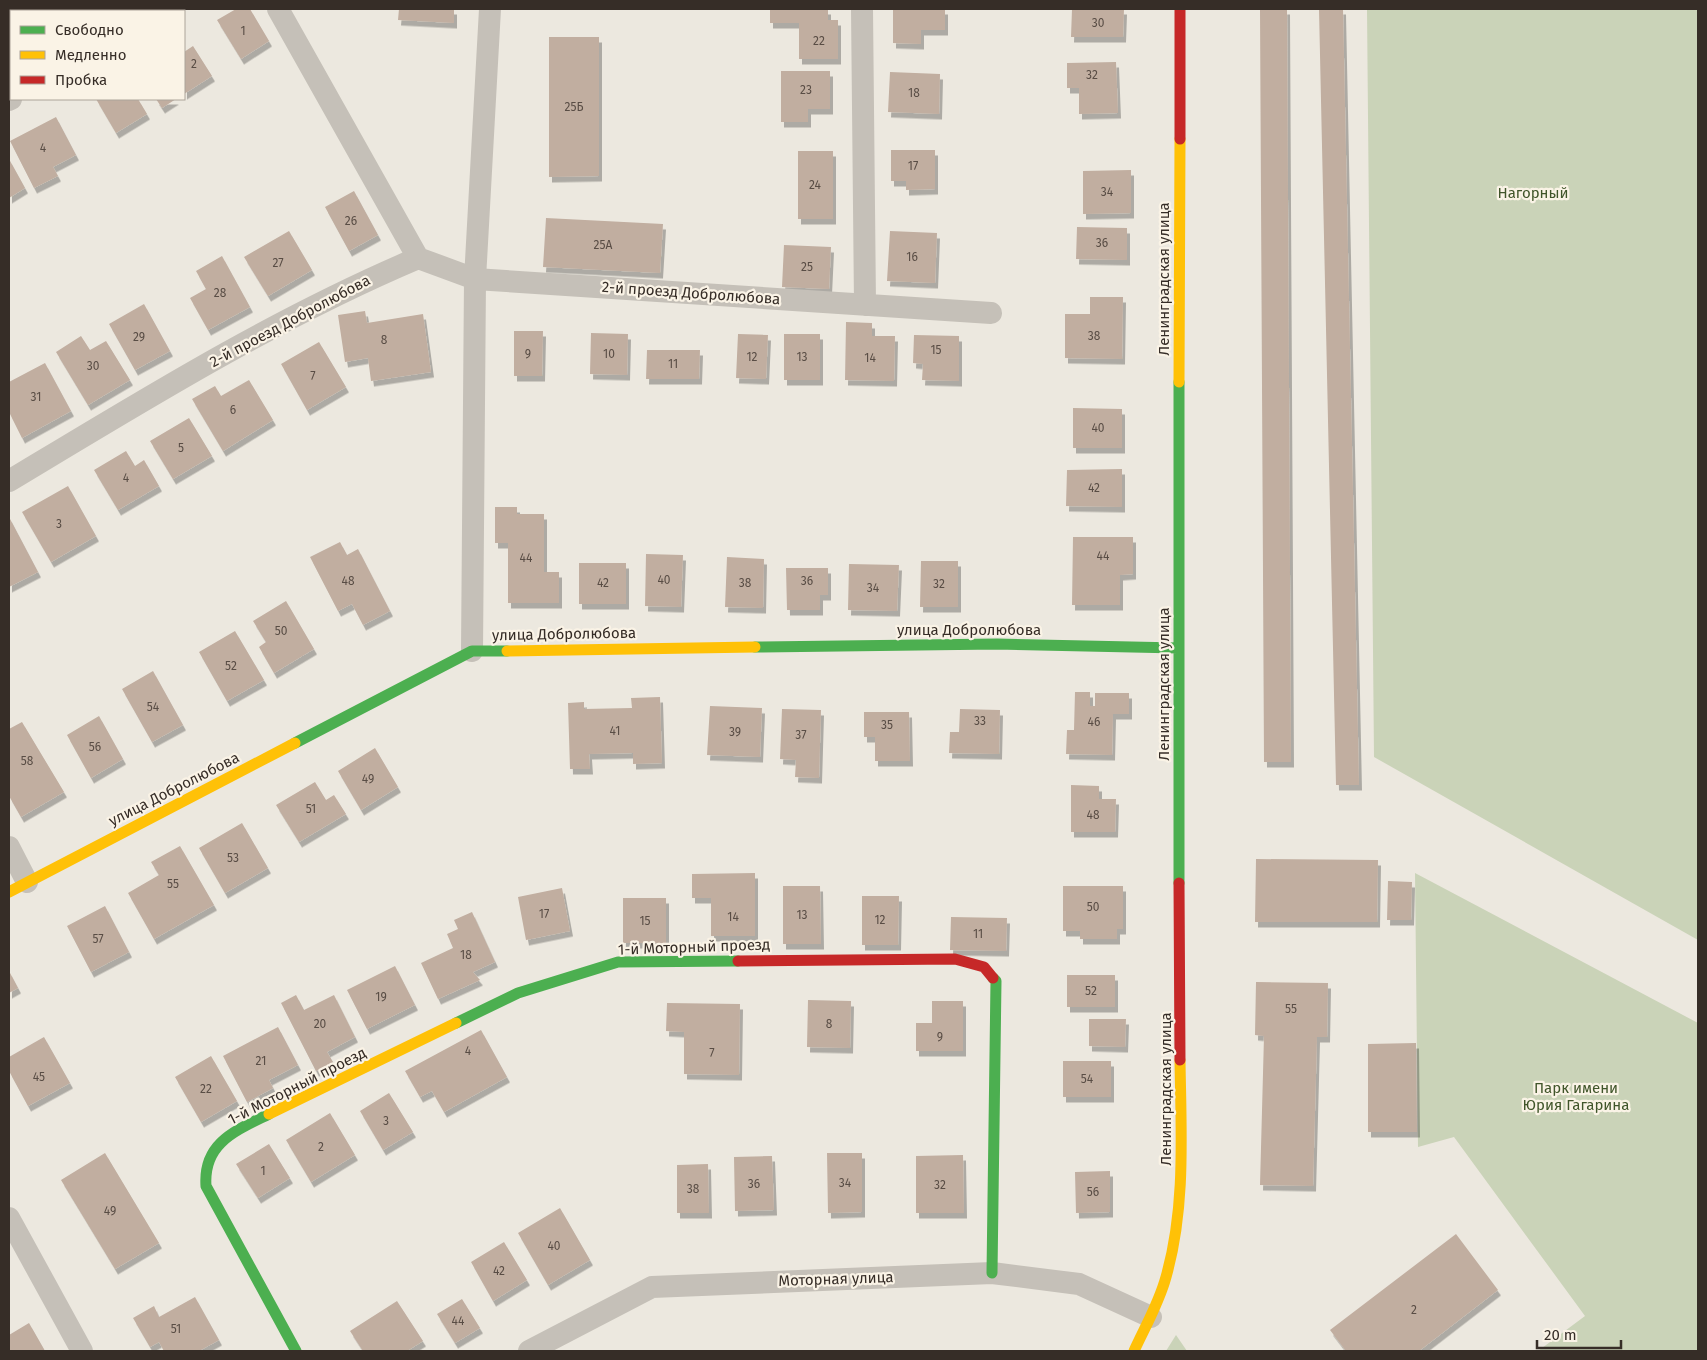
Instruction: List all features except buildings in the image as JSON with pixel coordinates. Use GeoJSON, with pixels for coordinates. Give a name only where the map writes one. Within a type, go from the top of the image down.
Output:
{"type":"FeatureCollection","features":[{"type":"Feature","properties":{"kind":"street"},"geometry":{"type":"LineString","coordinates":[[278,9],[418,258]]}},
{"type":"Feature","properties":{"kind":"street"},"geometry":{"type":"LineString","coordinates":[[472,651],[475,279],[490,9]]}},
{"type":"Feature","properties":{"kind":"street"},"geometry":{"type":"LineString","coordinates":[[862,9],[865,305]]}},
{"type":"Feature","properties":{"kind":"street","name":"Ленинградская улица"},"geometry":{"type":"LineString","coordinates":[[1134,1351],[1151,1316],[1166,1278],[1176,1228],[1181,1182],[1178,648],[1180,9]]}},
{"type":"Feature","properties":{"kind":"street","name":"2-й проезд Добролюбова"},"geometry":{"type":"LineString","coordinates":[[9,481],[144,400],[290,318],[350,287],[418,258],[475,279],[991,313]]}},
{"type":"Feature","properties":{"kind":"street","name":"улица Добролюбова"},"geometry":{"type":"LineString","coordinates":[[18,887],[472,651],[997,644],[1178,648]]}},
{"type":"Feature","properties":{"kind":"street"},"geometry":{"type":"LineString","coordinates":[[9,847],[18,887]]}},
{"type":"Feature","properties":{"kind":"street","name":"1-й Моторный проезд"},"geometry":{"type":"LineString","coordinates":[[296,1351],[206,1186],[204,1168],[211,1151],[243,1127],[518,993],[618,962],[955,959],[984,967],[996,982],[992,1273]]}},
{"type":"Feature","properties":{"kind":"street"},"geometry":{"type":"LineString","coordinates":[[9,1218],[82,1351]]}},
{"type":"Feature","properties":{"kind":"street","name":"Моторная улица"},"geometry":{"type":"LineString","coordinates":[[529,1351],[652,1287],[992,1273],[1079,1284],[1151,1316]]}},
{"type":"Feature","properties":{"kind":"green space","name":"Нагорный"},"geometry":{"type":"Polygon","coordinates":[[[1367,9],[1698,9],[1698,940],[1374,757],[1367,9]]]}},
{"type":"Feature","properties":{"kind":"green space","name":"Парк имени Юрия Гагарина"},"geometry":{"type":"Polygon","coordinates":[[[1415,873],[1698,1023],[1698,1351],[1538,1351],[1585,1316],[1454,1137],[1418,1147],[1415,873]]]}},
{"type":"Feature","properties":{"kind":"green space"},"geometry":{"type":"Polygon","coordinates":[[[1176,1335],[1187,1351],[1166,1351],[1176,1335]]]}},
{"type":"Feature","properties":{"kind":"traffic: fast"},"geometry":{"type":"LineString","coordinates":[[1179,382],[1179,883]]}},
{"type":"Feature","properties":{"kind":"traffic: fast"},"geometry":{"type":"LineString","coordinates":[[755,647],[997,644],[1178,648]]}},
{"type":"Feature","properties":{"kind":"traffic: fast"},"geometry":{"type":"LineString","coordinates":[[295,743],[472,651],[507,651]]}},
{"type":"Feature","properties":{"kind":"traffic: fast"},"geometry":{"type":"LineString","coordinates":[[456,1023],[518,993],[618,962],[738,961]]}},
{"type":"Feature","properties":{"kind":"traffic: fast"},"geometry":{"type":"LineString","coordinates":[[992,1273],[996,981],[993,978]]}},
{"type":"Feature","properties":{"kind":"traffic: fast"},"geometry":{"type":"LineString","coordinates":[[269,1114],[233,1133],[216,1149],[206,1171],[206,1186],[296,1351]]}},
{"type":"Feature","properties":{"kind":"traffic: slow"},"geometry":{"type":"LineString","coordinates":[[1179,382],[1180,139]]}},
{"type":"Feature","properties":{"kind":"traffic: slow"},"geometry":{"type":"LineString","coordinates":[[507,651],[755,647]]}},
{"type":"Feature","properties":{"kind":"traffic: slow"},"geometry":{"type":"LineString","coordinates":[[9,892],[295,743]]}},
{"type":"Feature","properties":{"kind":"traffic: slow"},"geometry":{"type":"LineString","coordinates":[[269,1114],[456,1023]]}},
{"type":"Feature","properties":{"kind":"traffic: slow"},"geometry":{"type":"LineString","coordinates":[[1134,1351],[1163,1287],[1177,1224],[1181,1169],[1180,1060]]}},
{"type":"Feature","properties":{"kind":"traffic: jam"},"geometry":{"type":"LineString","coordinates":[[1180,9],[1180,139]]}},
{"type":"Feature","properties":{"kind":"traffic: jam"},"geometry":{"type":"LineString","coordinates":[[1179,883],[1180,1060]]}},
{"type":"Feature","properties":{"kind":"traffic: jam"},"geometry":{"type":"LineString","coordinates":[[738,961],[955,959],[984,967],[993,978]]}}]}
